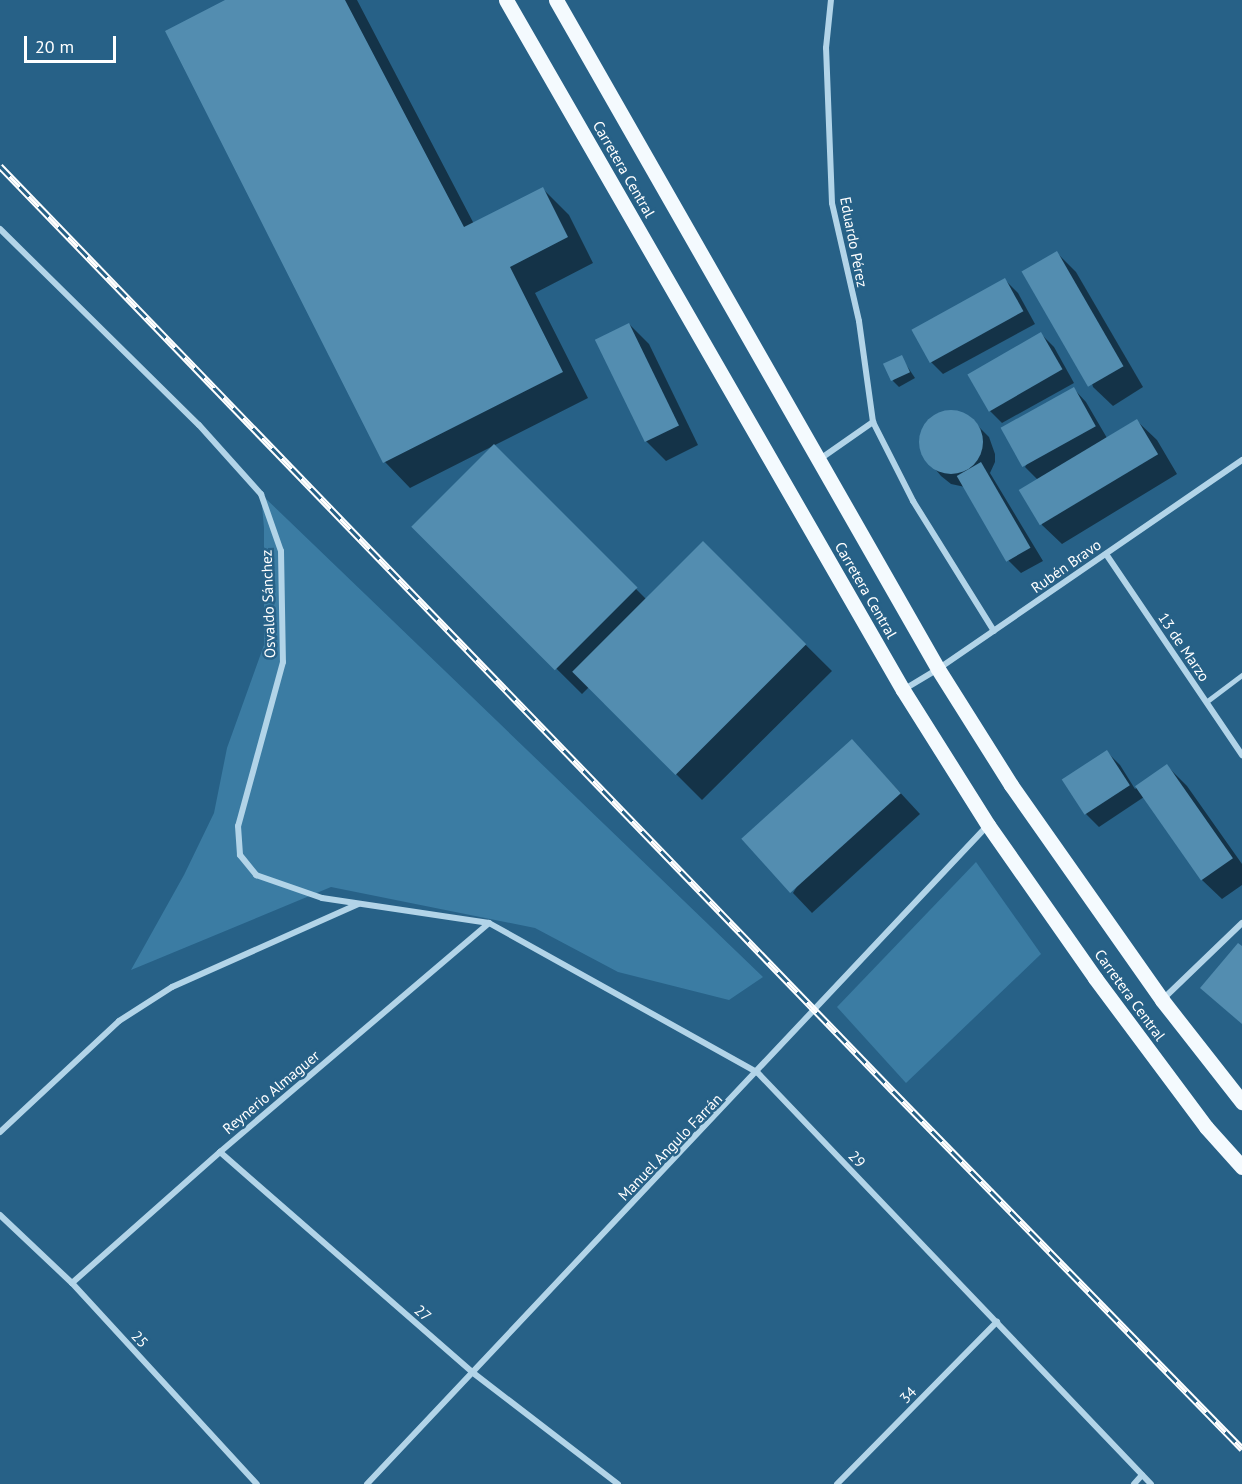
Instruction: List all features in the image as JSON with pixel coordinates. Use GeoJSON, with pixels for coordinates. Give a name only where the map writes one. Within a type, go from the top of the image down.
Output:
{"type":"FeatureCollection","features":[{"type":"Feature","properties":{"kind":"main road","name":"Carretera Central"},"geometry":{"type":"LineString","coordinates":[[506,0],[903,690],[988,825],[1095,978],[1206,1126],[1242,1167]]}},
{"type":"Feature","properties":{"kind":"main road","name":"Carretera Central"},"geometry":{"type":"LineString","coordinates":[[556,0],[938,669],[1011,785],[1162,1000],[1242,1102]]}},
{"type":"Feature","properties":{"kind":"street","name":"Eduardo Pérez"},"geometry":{"type":"LineString","coordinates":[[831,0],[826,48],[832,203],[859,321],[873,422],[913,501],[994,631]]}},
{"type":"Feature","properties":{"kind":"street","name":"Osvaldo Sánchez"},"geometry":{"type":"LineString","coordinates":[[0,229],[199,425],[261,494],[281,551],[284,662],[238,826],[240,855],[256,874],[322,898],[489,923]]}},
{"type":"Feature","properties":{"kind":"street"},"geometry":{"type":"LineString","coordinates":[[819,460],[873,422]]}},
{"type":"Feature","properties":{"kind":"street","name":"Rubén Bravo"},"geometry":{"type":"LineString","coordinates":[[903,690],[938,669],[1242,460]]}},
{"type":"Feature","properties":{"kind":"street","name":"13 de Marzo"},"geometry":{"type":"LineString","coordinates":[[1106,554],[1242,755]]}},
{"type":"Feature","properties":{"kind":"street","name":"Manuel Angulo Farrán"},"geometry":{"type":"LineString","coordinates":[[367,1484],[988,825]]}},
{"type":"Feature","properties":{"kind":"street"},"geometry":{"type":"LineString","coordinates":[[0,1132],[119,1021],[172,987],[359,903]]}},
{"type":"Feature","properties":{"kind":"street","name":"29"},"geometry":{"type":"LineString","coordinates":[[489,923],[757,1072],[1151,1484]]}},
{"type":"Feature","properties":{"kind":"street","name":"Reynerio Almaguer"},"geometry":{"type":"LineString","coordinates":[[72,1283],[220,1152],[489,923]]}},
{"type":"Feature","properties":{"kind":"street"},"geometry":{"type":"LineString","coordinates":[[1162,1000],[1242,923]]}},
{"type":"Feature","properties":{"kind":"street","name":"27"},"geometry":{"type":"LineString","coordinates":[[220,1152],[472,1372],[618,1484]]}},
{"type":"Feature","properties":{"kind":"street","name":"25"},"geometry":{"type":"LineString","coordinates":[[0,1215],[72,1283],[257,1484]]}},
{"type":"Feature","properties":{"kind":"street","name":"34"},"geometry":{"type":"LineString","coordinates":[[837,1484],[997,1322]]}},
{"type":"Feature","properties":{"kind":"street"},"geometry":{"type":"LineString","coordinates":[[1134,1484],[1143,1475]]}},
{"type":"Feature","properties":{"kind":"lane"},"geometry":{"type":"LineString","coordinates":[[1206,702],[1242,675]]}},
{"type":"Feature","properties":{"kind":"shaded area"},"geometry":{"type":"Polygon","coordinates":[[[261,494],[763,977],[729,1000],[618,972],[535,928],[331,887],[131,970],[184,875],[214,813],[227,748],[264,645],[264,528],[261,494]]]}},
{"type":"Feature","properties":{"kind":"shaded area"},"geometry":{"type":"Polygon","coordinates":[[[976,862],[1041,954],[906,1083],[837,1007],[976,862]]]}},
{"type":"Feature","properties":{"kind":"building"},"geometry":{"type":"Polygon","coordinates":[[[225,0],[345,0],[464,227],[543,187],[568,237],[510,267],[563,372],[383,463],[165,31],[225,0]]]}},
{"type":"Feature","properties":{"kind":"building"},"geometry":{"type":"Polygon","coordinates":[[[1057,251],[1124,366],[1088,387],[1021,272],[1057,251]]]}},
{"type":"Feature","properties":{"kind":"building"},"geometry":{"type":"Polygon","coordinates":[[[1005,278],[1023,311],[930,363],[911,330],[1005,278]]]}},
{"type":"Feature","properties":{"kind":"building"},"geometry":{"type":"Polygon","coordinates":[[[629,323],[679,425],[645,442],[595,340],[629,323]]]}},
{"type":"Feature","properties":{"kind":"building"},"geometry":{"type":"Polygon","coordinates":[[[1041,332],[1062,369],[989,412],[967,374],[1041,332]]]}},
{"type":"Feature","properties":{"kind":"building"},"geometry":{"type":"Polygon","coordinates":[[[902,355],[910,372],[891,381],[883,364],[902,355]]]}},
{"type":"Feature","properties":{"kind":"building"},"geometry":{"type":"Polygon","coordinates":[[[1074,387],[1096,426],[1022,467],[1001,428],[1074,387]]]}},
{"type":"Feature","properties":{"kind":"building"},"geometry":{"type":"Polygon","coordinates":[[[951,410],[963,412],[974,419],[981,430],[983,442],[981,454],[974,465],[963,472],[951,474],[939,472],[928,465],[921,454],[919,442],[921,430],[928,419],[939,412],[951,410]]]}},
{"type":"Feature","properties":{"kind":"building"},"geometry":{"type":"Polygon","coordinates":[[[1137,419],[1158,454],[1040,525],[1019,490],[1137,419]]]}},
{"type":"Feature","properties":{"kind":"building"},"geometry":{"type":"Polygon","coordinates":[[[494,444],[638,588],[555,670],[411,527],[494,444]]]}},
{"type":"Feature","properties":{"kind":"building"},"geometry":{"type":"Polygon","coordinates":[[[981,462],[1030,548],[1006,562],[957,476],[981,462]]]}},
{"type":"Feature","properties":{"kind":"building"},"geometry":{"type":"Polygon","coordinates":[[[703,541],[806,644],[675,775],[572,672],[703,541]]]}},
{"type":"Feature","properties":{"kind":"building"},"geometry":{"type":"Polygon","coordinates":[[[852,739],[901,793],[790,893],[741,839],[852,739]]]}},
{"type":"Feature","properties":{"kind":"building"},"geometry":{"type":"Polygon","coordinates":[[[1107,750],[1130,785],[1085,815],[1062,779],[1107,750]]]}},
{"type":"Feature","properties":{"kind":"building"},"geometry":{"type":"Polygon","coordinates":[[[1167,764],[1233,858],[1201,881],[1135,786],[1167,764]]]}},
{"type":"Feature","properties":{"kind":"building"},"geometry":{"type":"Polygon","coordinates":[[[1238,943],[1242,946],[1242,1024],[1200,988],[1238,943]]]}},
{"type":"Feature","properties":{"kind":"railway"},"geometry":{"type":"LineString","coordinates":[[0,166],[1242,1449]]}}]}
